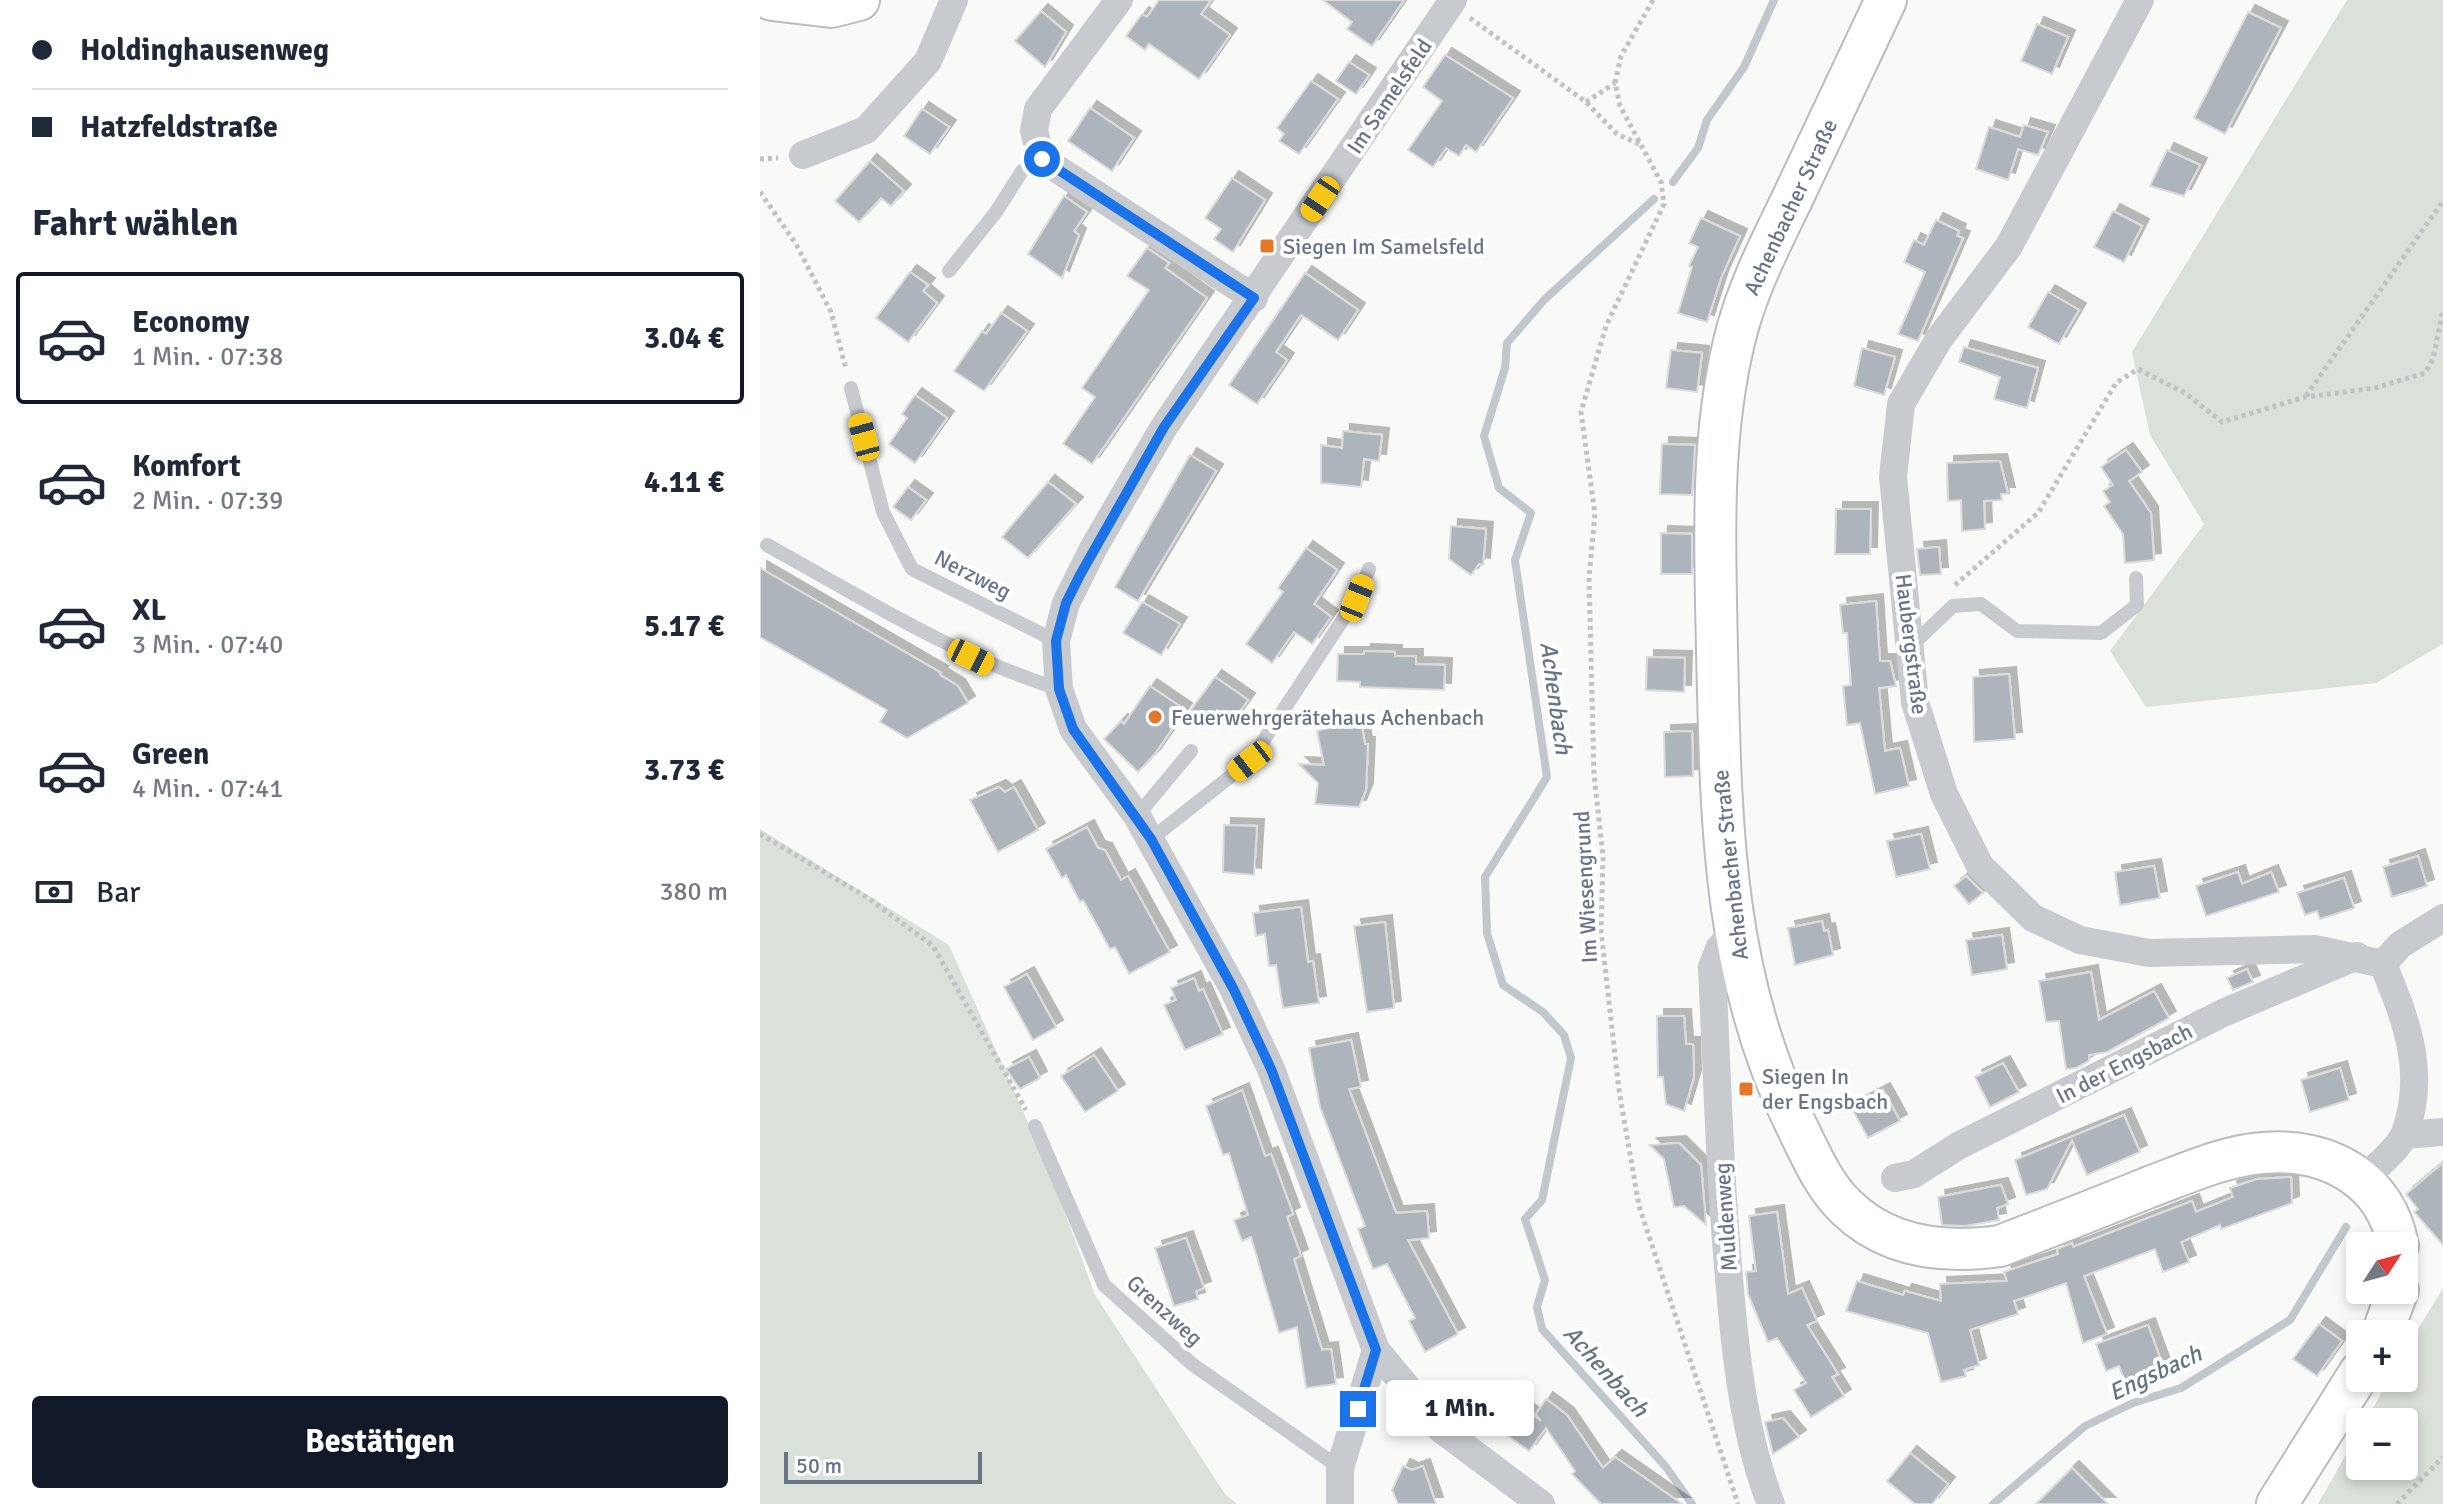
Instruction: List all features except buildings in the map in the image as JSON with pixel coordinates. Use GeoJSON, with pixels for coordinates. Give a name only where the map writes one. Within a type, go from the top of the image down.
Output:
{"type":"FeatureCollection","features":[{"type":"Feature","properties":{"kind":"main road"},"geometry":{"type":"LineString","coordinates":[[772,0],[831,7],[859,0]]}},
{"type":"Feature","properties":{"kind":"main road","name":"Achenbacher Straße"},"geometry":{"type":"LineString","coordinates":[[1886,0],[1752,284],[1734,338],[1721,402],[1715,565],[1720,776],[1733,932],[1743,983],[1777,1088],[1825,1183],[1864,1222],[1899,1240],[1942,1250],[2000,1246],[2193,1171],[2227,1159],[2265,1152],[2337,1163],[2364,1179],[2389,1213],[2394,1232]]}},
{"type":"Feature","properties":{"kind":"main road"},"geometry":{"type":"LineString","coordinates":[[2277,1504],[2347,1392]]}},
{"type":"Feature","properties":{"kind":"street"},"geometry":{"type":"LineString","coordinates":[[803,155],[866,130],[928,61],[954,0]]}},
{"type":"Feature","properties":{"kind":"street"},"geometry":{"type":"LineString","coordinates":[[1119,0],[1038,109],[1034,131],[1042,159],[1254,298]]}},
{"type":"Feature","properties":{"kind":"street","name":"Haubergstraße"},"geometry":{"type":"LineString","coordinates":[[2140,0],[2009,246],[1939,339],[1901,404],[1893,477],[1915,702],[1944,794],[1980,866],[2033,918],[2080,940],[2149,953],[2315,949],[2370,960]]}},
{"type":"Feature","properties":{"kind":"street","name":"Im Samelsfeld"},"geometry":{"type":"LineString","coordinates":[[1451,1],[1254,298],[1164,427],[1101,534],[1066,603],[1056,641],[1059,689],[1073,729],[1144,828],[1234,990],[1271,1069],[1376,1350],[1441,1429],[1541,1504]]}},
{"type":"Feature","properties":{"kind":"street","name":"In der Engsbach"},"geometry":{"type":"LineString","coordinates":[[1895,1178],[1914,1174],[1958,1146],[2223,1013],[2370,960],[2443,918]]}},
{"type":"Feature","properties":{"kind":"street","name":"Muldenweg"},"geometry":{"type":"LineString","coordinates":[[1733,932],[1719,949],[1712,967],[1723,1213],[1743,1391],[1762,1481],[1771,1504]]}},
{"type":"Feature","properties":{"kind":"street"},"geometry":{"type":"LineString","coordinates":[[2364,1179],[2405,1135],[2413,1088],[2414,1043],[2370,960]]}},
{"type":"Feature","properties":{"kind":"street"},"geometry":{"type":"LineString","coordinates":[[2405,1135],[2443,1132]]}},
{"type":"Feature","properties":{"kind":"street"},"geometry":{"type":"LineString","coordinates":[[1340,1504],[1340,1468],[1376,1350]]}},
{"type":"Feature","properties":{"kind":"lane"},"geometry":{"type":"LineString","coordinates":[[949,271],[996,212],[1022,171],[1042,159]]}},
{"type":"Feature","properties":{"kind":"lane","name":"Nerzweg"},"geometry":{"type":"LineString","coordinates":[[851,388],[883,512],[912,569],[1056,641]]}},
{"type":"Feature","properties":{"kind":"lane"},"geometry":{"type":"LineString","coordinates":[[767,545],[943,643],[999,670],[1059,689]]}},
{"type":"Feature","properties":{"kind":"lane"},"geometry":{"type":"LineString","coordinates":[[1144,828],[1250,761],[1357,598],[1369,569]]}},
{"type":"Feature","properties":{"kind":"lane"},"geometry":{"type":"LineString","coordinates":[[1910,647],[1953,606],[1981,604],[2017,631],[2101,633],[2137,605],[2136,578]]}},
{"type":"Feature","properties":{"kind":"lane"},"geometry":{"type":"LineString","coordinates":[[1144,828],[1191,751]]}},
{"type":"Feature","properties":{"kind":"lane","name":"Grenzweg"},"geometry":{"type":"LineString","coordinates":[[1035,1126],[1104,1285],[1192,1364],[1340,1468]]}},
{"type":"Feature","properties":{"kind":"path"},"geometry":{"type":"LineString","coordinates":[[1586,102],[1615,83],[1621,56],[1653,0]]}},
{"type":"Feature","properties":{"kind":"path"},"geometry":{"type":"LineString","coordinates":[[1451,1],[1498,41],[1586,102],[1617,134],[1642,145]]}},
{"type":"Feature","properties":{"kind":"path","name":"Im Wiesengrund"},"geometry":{"type":"LineString","coordinates":[[1615,83],[1620,106],[1661,182],[1664,204],[1606,326],[1581,412],[1595,514],[1589,577],[1594,775],[1603,856],[1601,931],[1619,1090],[1639,1206],[1738,1504]]}},
{"type":"Feature","properties":{"kind":"path"},"geometry":{"type":"LineString","coordinates":[[760,192],[796,244],[831,312],[851,388]]}},
{"type":"Feature","properties":{"kind":"path"},"geometry":{"type":"LineString","coordinates":[[2305,397],[2443,201]]}},
{"type":"Feature","properties":{"kind":"path"},"geometry":{"type":"LineString","coordinates":[[1953,606],[1954,586],[2038,513],[2116,383],[2138,369],[2185,393],[2222,422],[2305,397],[2375,388],[2425,373],[2433,359],[2443,310]]}},
{"type":"Feature","properties":{"kind":"path"},"geometry":{"type":"LineString","coordinates":[[760,834],[868,898],[933,946],[1035,1126]]}},
{"type":"Feature","properties":{"kind":"path"},"geometry":{"type":"LineString","coordinates":[[2397,1504],[2443,1457]]}},
{"type":"Feature","properties":{"kind":"shaded area"},"geometry":{"type":"Polygon","coordinates":[[[2347,0],[2443,0],[2443,644],[2376,683],[2146,707],[2110,651],[2204,524],[2150,435],[2132,352],[2347,0]]]}},
{"type":"Feature","properties":{"kind":"shaded area"},"geometry":{"type":"Polygon","coordinates":[[[760,829],[949,945],[1050,1172],[1095,1295],[1225,1494],[1237,1504],[760,1504],[760,829]]]}},
{"type":"Feature","properties":{"kind":"shaded area"},"geometry":{"type":"Polygon","coordinates":[[[2443,1288],[2443,1504],[2318,1504],[2346,1455],[2346,1480],[2418,1480],[2418,1408],[2373,1408],[2382,1392],[2418,1392],[2418,1329],[2443,1288]]]}},
{"type":"Feature","properties":{"kind":"waterway","name":"Achenbach"},"geometry":{"type":"LineString","coordinates":[[1673,182],[1698,148],[1707,120],[1744,67],[1774,0]]}},
{"type":"Feature","properties":{"kind":"waterway","name":"Achenbach"},"geometry":{"type":"LineString","coordinates":[[1654,199],[1544,300],[1507,343],[1505,368],[1484,436],[1499,488],[1531,513],[1515,560],[1547,777],[1485,877],[1487,933],[1503,985],[1543,1012],[1564,1035],[1571,1058],[1542,1200],[1525,1219],[1545,1280],[1537,1307],[1542,1329],[1666,1467],[1692,1504]]}},
{"type":"Feature","properties":{"kind":"waterway","name":"Engsbach"},"geometry":{"type":"LineString","coordinates":[[1993,1504],[2085,1426],[2133,1403],[2181,1388],[2290,1320],[2346,1227]]}},
{"type":"Feature","properties":{"kind":"place","name":"Siegen Im Samelsfeld"},"geometry":{"type":"Point","coordinates":[1267,246]}},
{"type":"Feature","properties":{"kind":"place","name":"Feuerwehrgerätehaus Achenbach"},"geometry":{"type":"Point","coordinates":[1155,717]}},
{"type":"Feature","properties":{"kind":"place","name":"Siegen In der Engsbach"},"geometry":{"type":"Point","coordinates":[1746,1089]}},
{"type":"Feature","properties":{"kind":"route"},"geometry":{"type":"LineString","coordinates":[[1042,159],[1254,298],[1164,427],[1094,547],[1066,603],[1056,641],[1059,689],[1073,729],[1151,839],[1234,990],[1271,1069],[1376,1350],[1358,1409]]}}]}
